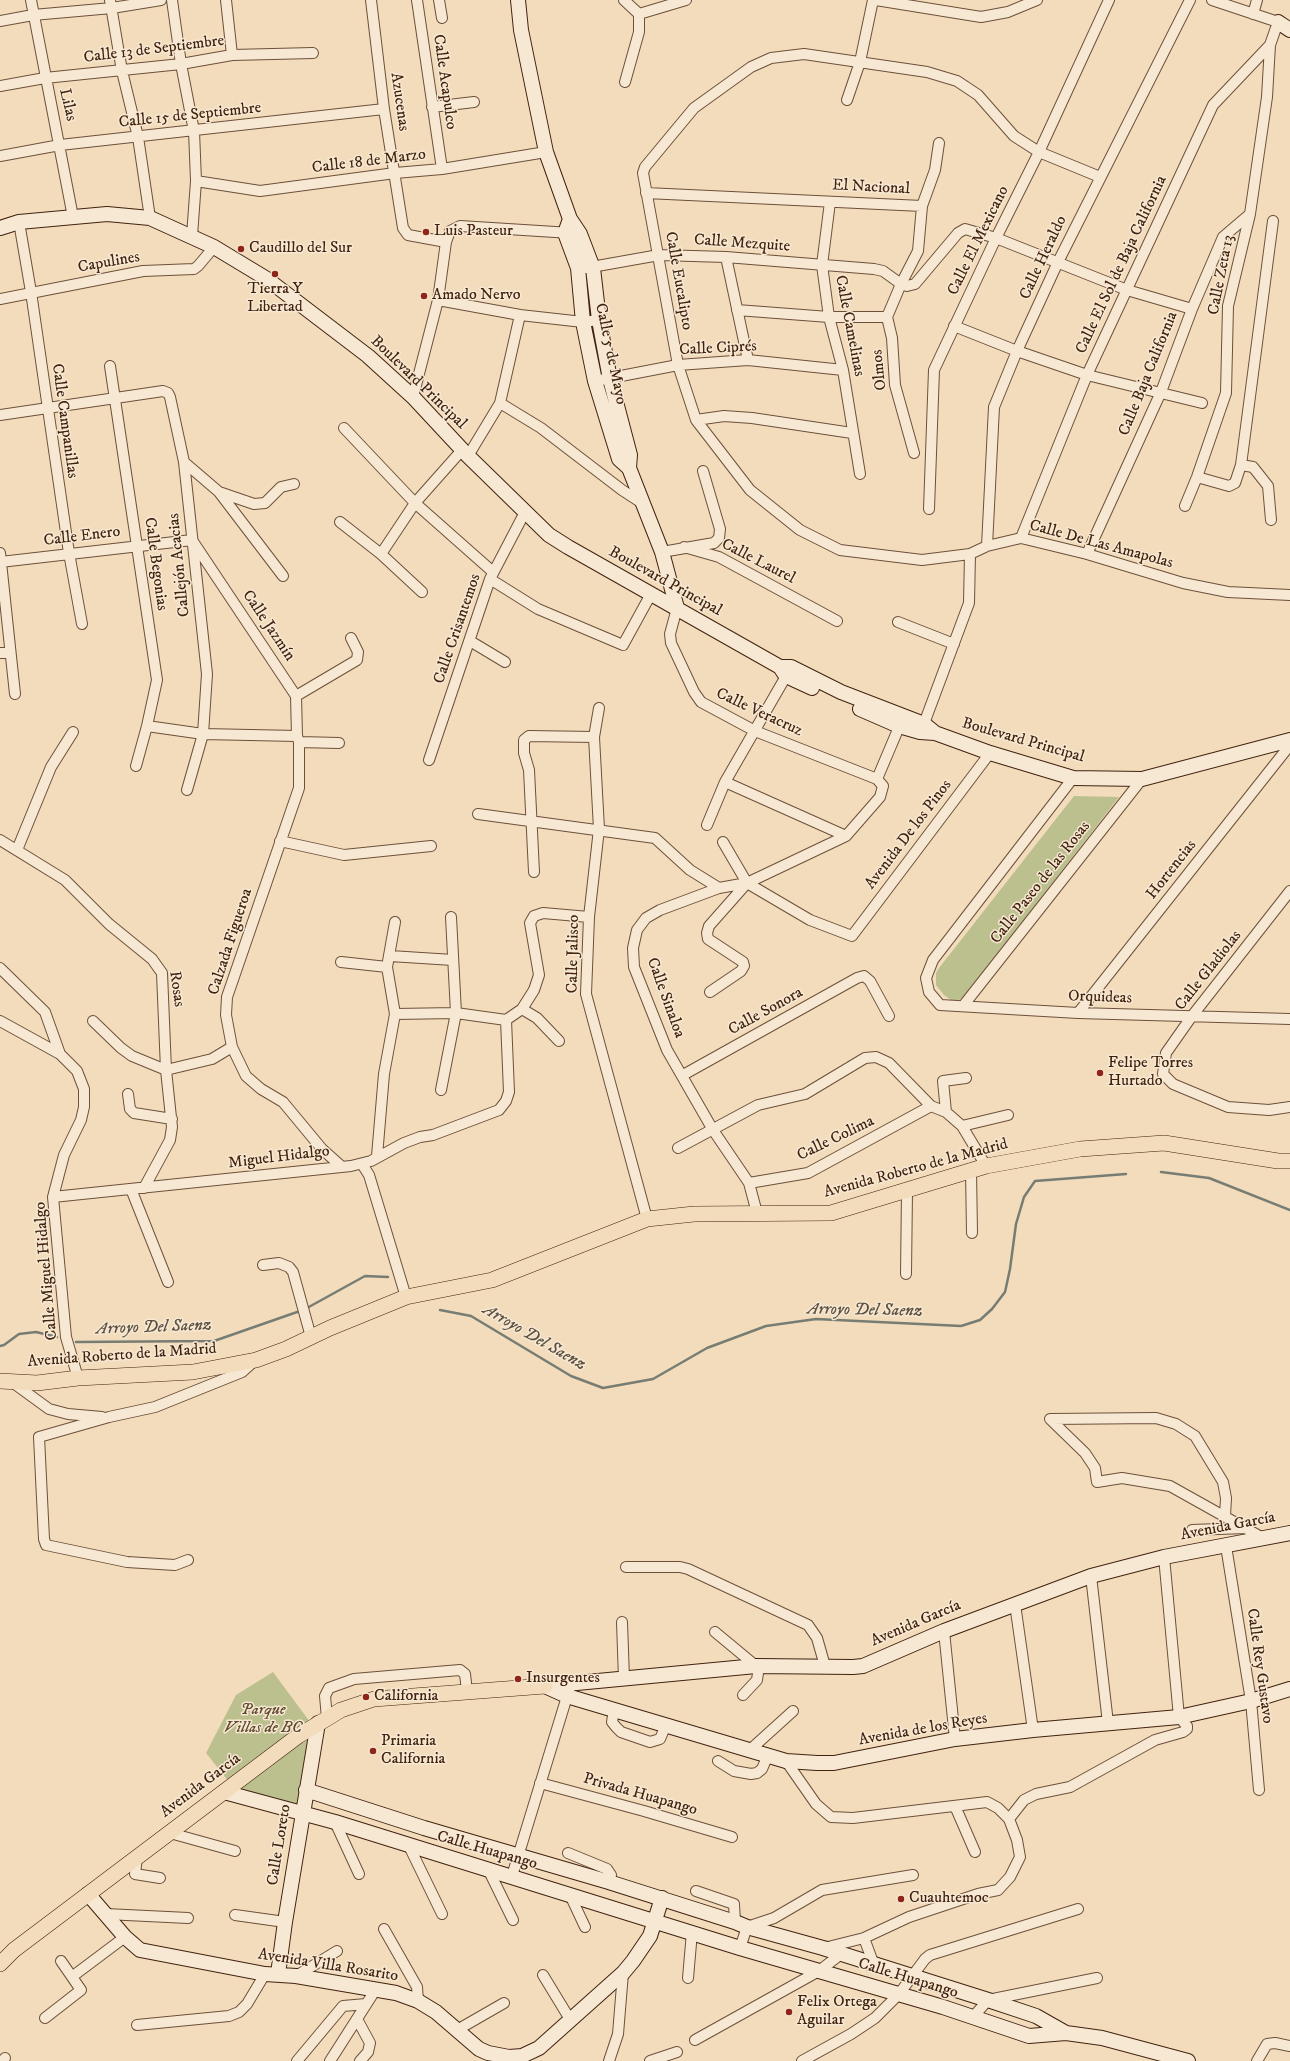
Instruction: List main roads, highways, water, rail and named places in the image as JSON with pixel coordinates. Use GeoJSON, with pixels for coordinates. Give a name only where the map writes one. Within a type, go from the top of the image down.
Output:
{"type":"FeatureCollection","features":[{"type":"Feature","properties":{"kind":"main road","name":"Calle 5 de Mayo"},"geometry":{"type":"LineString","coordinates":[[518,0],[521,30],[546,152],[570,220],[580,234],[593,268],[599,320],[610,379],[630,455],[629,468],[662,552],[677,608]]}},
{"type":"Feature","properties":{"kind":"main road"},"geometry":{"type":"LineString","coordinates":[[1278,22],[1290,30]]}},
{"type":"Feature","properties":{"kind":"main road","name":"Boulevard Principal"},"geometry":{"type":"LineString","coordinates":[[0,228],[19,222],[107,214],[150,218],[214,247],[267,279],[368,356],[412,397],[465,453],[549,535],[568,548],[786,670],[841,692],[901,721],[990,753],[1073,778],[1142,779],[1290,740]]}},
{"type":"Feature","properties":{"kind":"main road","name":"Calle 5 de Mayo"},"geometry":{"type":"LineString","coordinates":[[570,220],[565,233],[578,268],[583,322],[595,380],[619,459],[629,468]]}},
{"type":"Feature","properties":{"kind":"main road","name":"Avenida Roberto de la Madrid"},"geometry":{"type":"LineString","coordinates":[[6,1381],[37,1382],[78,1378],[193,1372],[256,1360],[286,1349],[406,1297],[492,1280],[647,1219],[694,1214],[831,1213],[986,1166],[1080,1148],[1164,1143],[1278,1162],[1290,1161]]}},
{"type":"Feature","properties":{"kind":"main road","name":"Avenida García"},"geometry":{"type":"LineString","coordinates":[[0,1964],[14,1950],[136,1857],[322,1720],[352,1706],[374,1700],[467,1691],[545,1686],[569,1690],[624,1679],[756,1666],[863,1666],[944,1631],[1090,1576],[1164,1557],[1290,1533]]}},
{"type":"Feature","properties":{"kind":"main road","name":"Avenida de los Reyes"},"geometry":{"type":"LineString","coordinates":[[569,1690],[614,1710],[666,1724],[786,1761],[834,1763],[955,1739],[1108,1723],[1183,1721],[1290,1689]]}},
{"type":"Feature","properties":{"kind":"main road","name":"Calle Loreto"},"geometry":{"type":"LineString","coordinates":[[272,1974],[285,1922],[304,1813],[306,1790],[322,1720]]}},
{"type":"Feature","properties":{"kind":"main road","name":"Calle Huapango"},"geometry":{"type":"LineString","coordinates":[[306,1790],[519,1856],[662,1898],[741,1924],[988,2000],[1036,2016],[1066,2033]]}},
{"type":"Feature","properties":{"kind":"main road","name":"Calle Huapango"},"geometry":{"type":"LineString","coordinates":[[224,1792],[335,1822],[740,1948],[899,1994],[1030,2036],[1066,2033],[1102,2038],[1188,2061]]}},
{"type":"Feature","properties":{"kind":"main road","name":"Avenida Villa Rosarito"},"geometry":{"type":"LineString","coordinates":[[88,1894],[125,1937],[136,1948],[144,1952],[272,1974],[296,1976],[396,1992],[418,2001],[436,2012],[479,2049],[488,2053],[509,2057],[522,2056],[539,2048],[623,1973],[641,1951],[655,1921],[662,1898]]}},
{"type":"Feature","properties":{"kind":"waterway","name":"Arroyo Del Saenz"},"geometry":{"type":"LineString","coordinates":[[1161,1172],[1209,1178],[1290,1210]]}},
{"type":"Feature","properties":{"kind":"waterway","name":"Arroyo Del Saenz"},"geometry":{"type":"LineString","coordinates":[[440,1310],[471,1316],[571,1376],[603,1388],[653,1379],[707,1348],[766,1326],[816,1319],[961,1326],[980,1320],[992,1309],[1005,1292],[1010,1269],[1016,1224],[1024,1197],[1035,1181],[1126,1174]]}},
{"type":"Feature","properties":{"kind":"waterway","name":"Arroyo Del Saenz"},"geometry":{"type":"LineString","coordinates":[[307,1308],[365,1276],[388,1277]]}},
{"type":"Feature","properties":{"kind":"waterway","name":"Arroyo Del Saenz"},"geometry":{"type":"LineString","coordinates":[[76,1342],[214,1341],[300,1311]]}},
{"type":"Feature","properties":{"kind":"waterway","name":"Arroyo Del Saenz"},"geometry":{"type":"LineString","coordinates":[[0,1346],[4,1345],[19,1334],[36,1332],[57,1337]]}},
{"type":"Feature","properties":{"kind":"place","name":"Luis Pasteur"},"geometry":{"type":"Point","coordinates":[426,232]}},
{"type":"Feature","properties":{"kind":"place","name":"Caudillo del Sur"},"geometry":{"type":"Point","coordinates":[241,249]}},
{"type":"Feature","properties":{"kind":"place","name":"Tierra Y Libertad"},"geometry":{"type":"Point","coordinates":[275,274]}},
{"type":"Feature","properties":{"kind":"place","name":"Amado Nervo"},"geometry":{"type":"Point","coordinates":[424,296]}},
{"type":"Feature","properties":{"kind":"place","name":"Felipe Torres Hurtado"},"geometry":{"type":"Point","coordinates":[1100,1073]}},
{"type":"Feature","properties":{"kind":"place","name":"Insurgentes"},"geometry":{"type":"Point","coordinates":[518,1679]}},
{"type":"Feature","properties":{"kind":"place","name":"California"},"geometry":{"type":"Point","coordinates":[366,1697]}},
{"type":"Feature","properties":{"kind":"place","name":"Primaria California"},"geometry":{"type":"Point","coordinates":[373,1751]}},
{"type":"Feature","properties":{"kind":"place","name":"Cuauhtemoc"},"geometry":{"type":"Point","coordinates":[901,1899]}},
{"type":"Feature","properties":{"kind":"place","name":"Felix Ortega Aguilar"},"geometry":{"type":"Point","coordinates":[789,2012]}},
{"type":"Feature","properties":{"kind":"park label","name":"Parque Villas de BC"},"geometry":{"type":"Point","coordinates":[263,1720]}}]}
